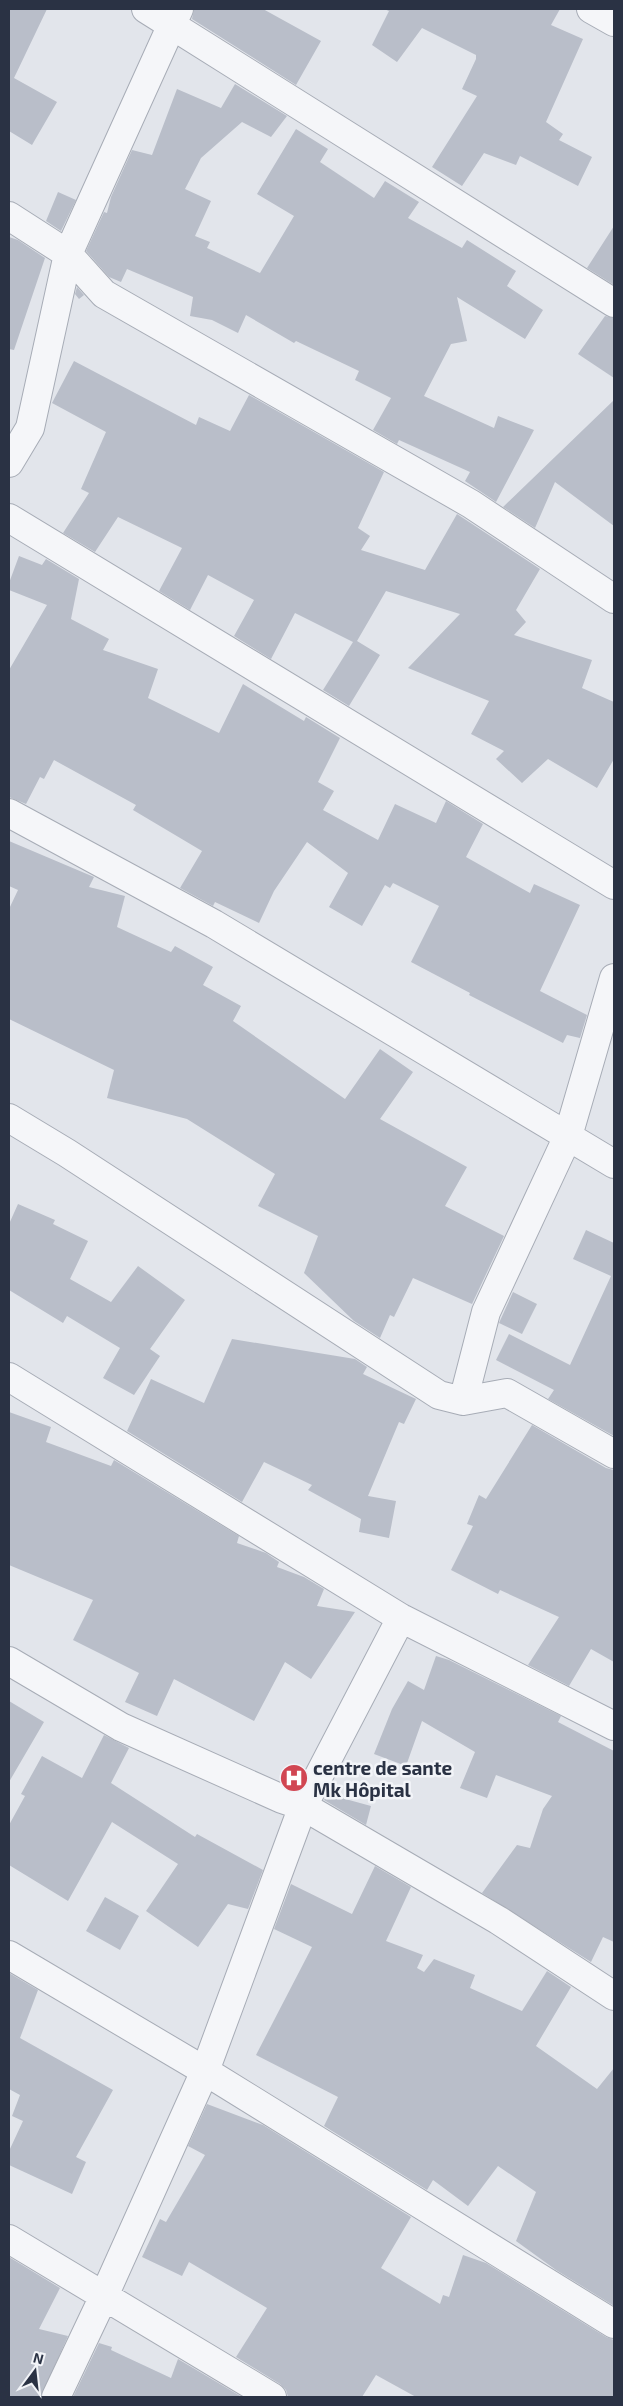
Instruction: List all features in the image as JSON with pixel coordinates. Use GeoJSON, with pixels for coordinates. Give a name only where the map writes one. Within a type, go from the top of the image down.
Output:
{"type":"FeatureCollection","features":[{"type":"Feature","properties":{"kind":"street"},"geometry":{"type":"LineString","coordinates":[[146,9],[176,16],[614,303]]}},
{"type":"Feature","properties":{"kind":"street"},"geometry":{"type":"LineString","coordinates":[[591,9],[614,22]]}},
{"type":"Feature","properties":{"kind":"street"},"geometry":{"type":"LineString","coordinates":[[9,464],[30,428],[68,254],[176,16]]}},
{"type":"Feature","properties":{"kind":"street"},"geometry":{"type":"LineString","coordinates":[[9,216],[68,254],[104,294],[471,504],[614,599]]}},
{"type":"Feature","properties":{"kind":"street"},"geometry":{"type":"LineString","coordinates":[[9,518],[614,885]]}},
{"type":"Feature","properties":{"kind":"street"},"geometry":{"type":"LineString","coordinates":[[9,813],[214,924],[614,1164]]}},
{"type":"Feature","properties":{"kind":"street"},"geometry":{"type":"LineString","coordinates":[[463,1401],[486,1312],[568,1136],[614,978]]}},
{"type":"Feature","properties":{"kind":"street"},"geometry":{"type":"LineString","coordinates":[[9,1118],[75,1158],[439,1394],[463,1401],[507,1393],[614,1454]]}},
{"type":"Feature","properties":{"kind":"street"},"geometry":{"type":"LineString","coordinates":[[9,1377],[401,1618],[614,1726]]}},
{"type":"Feature","properties":{"kind":"street"},"geometry":{"type":"LineString","coordinates":[[56,2397],[104,2296],[204,2071],[303,1806],[401,1618]]}},
{"type":"Feature","properties":{"kind":"street"},"geometry":{"type":"LineString","coordinates":[[9,1661],[121,1727],[282,1799],[303,1806],[498,1920],[614,1996]]}},
{"type":"Feature","properties":{"kind":"street"},"geometry":{"type":"LineString","coordinates":[[9,1955],[204,2071],[614,2324]]}},
{"type":"Feature","properties":{"kind":"street"},"geometry":{"type":"LineString","coordinates":[[9,2239],[272,2397]]}},
{"type":"Feature","properties":{"kind":"building"},"geometry":{"type":"Polygon","coordinates":[[[9,9],[47,9],[14,78],[57,102],[32,145],[9,131],[9,9]]]}},
{"type":"Feature","properties":{"kind":"building"},"geometry":{"type":"Polygon","coordinates":[[[194,9],[263,9],[321,41],[296,85],[192,19],[194,9]]]}},
{"type":"Feature","properties":{"kind":"building"},"geometry":{"type":"Polygon","coordinates":[[[384,9],[560,9],[551,25],[583,39],[546,122],[563,134],[559,140],[592,157],[578,186],[520,156],[516,165],[484,153],[462,186],[432,167],[477,96],[462,89],[476,59],[476,55],[422,28],[397,62],[372,45],[389,11],[384,9]]]}},
{"type":"Feature","properties":{"kind":"building"},"geometry":{"type":"Polygon","coordinates":[[[235,84],[287,116],[271,137],[242,122],[201,158],[185,189],[211,201],[195,236],[210,242],[207,248],[260,273],[294,216],[257,194],[296,129],[328,149],[320,162],[374,198],[385,181],[419,202],[408,218],[462,248],[467,240],[516,271],[507,286],[543,310],[525,339],[457,297],[467,341],[451,344],[424,396],[494,428],[498,416],[534,430],[496,502],[465,481],[470,472],[399,440],[397,444],[373,430],[391,398],[355,380],[359,371],[296,341],[294,343],[246,315],[238,333],[212,320],[190,316],[193,297],[127,269],[121,282],[109,277],[86,251],[104,212],[107,213],[111,197],[132,150],[152,155],[177,89],[221,108],[235,84]]]}},
{"type":"Feature","properties":{"kind":"building"},"geometry":{"type":"Polygon","coordinates":[[[58,192],[76,200],[61,231],[46,221],[58,192]]]}},
{"type":"Feature","properties":{"kind":"building"},"geometry":{"type":"Polygon","coordinates":[[[614,226],[614,285],[587,268],[614,226]]]}},
{"type":"Feature","properties":{"kind":"building"},"geometry":{"type":"Polygon","coordinates":[[[9,237],[18,240],[45,258],[14,350],[9,349],[9,237]]]}},
{"type":"Feature","properties":{"kind":"building"},"geometry":{"type":"Polygon","coordinates":[[[77,287],[84,295],[79,299],[75,294],[77,287]]]}},
{"type":"Feature","properties":{"kind":"building"},"geometry":{"type":"Polygon","coordinates":[[[605,316],[614,318],[614,378],[578,354],[605,316]]]}},
{"type":"Feature","properties":{"kind":"building"},"geometry":{"type":"Polygon","coordinates":[[[74,361],[196,425],[199,417],[230,431],[249,395],[384,472],[358,528],[370,536],[361,550],[425,570],[457,514],[540,569],[516,610],[526,622],[514,635],[592,660],[582,688],[614,702],[614,759],[597,788],[548,759],[522,783],[496,759],[504,751],[471,734],[489,701],[408,668],[460,614],[386,591],[357,641],[380,655],[349,706],[323,690],[353,642],[295,613],[271,659],[234,636],[254,600],[208,575],[190,610],[159,591],[182,548],[118,517],[95,552],[63,533],[89,493],[81,489],[106,432],[52,403],[74,361]]]}},
{"type":"Feature","properties":{"kind":"building"},"geometry":{"type":"Polygon","coordinates":[[[614,400],[614,526],[555,482],[535,528],[503,507],[614,400]]]}},
{"type":"Feature","properties":{"kind":"building"},"geometry":{"type":"Polygon","coordinates":[[[19,556],[42,565],[46,559],[79,579],[71,619],[109,639],[103,650],[158,669],[148,698],[219,733],[243,684],[304,721],[306,717],[340,738],[318,782],[334,791],[323,810],[378,840],[395,804],[436,823],[446,801],[483,824],[466,857],[530,893],[534,884],[580,905],[540,991],[587,1015],[580,1038],[567,1035],[563,1043],[469,995],[470,993],[411,962],[439,906],[393,883],[390,888],[385,885],[362,926],[329,907],[348,873],[307,842],[274,891],[259,923],[215,902],[213,906],[180,888],[202,851],[133,810],[136,805],[54,760],[44,779],[40,777],[26,804],[9,797],[9,670],[47,605],[9,590],[9,583],[19,556]]]}},
{"type":"Feature","properties":{"kind":"building"},"geometry":{"type":"Polygon","coordinates":[[[9,841],[94,877],[89,887],[125,896],[117,927],[171,952],[175,946],[213,967],[203,985],[241,1006],[233,1021],[345,1099],[380,1049],[413,1072],[380,1119],[467,1167],[445,1206],[504,1236],[472,1304],[413,1278],[394,1317],[390,1315],[380,1338],[354,1321],[304,1273],[318,1236],[258,1206],[275,1174],[187,1119],[107,1098],[114,1070],[9,1019],[9,909],[18,890],[9,886],[9,841]]]}},
{"type":"Feature","properties":{"kind":"building"},"geometry":{"type":"Polygon","coordinates":[[[18,1204],[55,1220],[53,1224],[88,1241],[70,1279],[111,1302],[138,1266],[185,1300],[150,1349],[160,1356],[134,1395],[103,1378],[120,1348],[67,1316],[63,1323],[9,1290],[9,1224],[18,1204]]]}},
{"type":"Feature","properties":{"kind":"building"},"geometry":{"type":"Polygon","coordinates":[[[586,1230],[614,1243],[614,1436],[548,1399],[554,1390],[496,1360],[509,1334],[570,1365],[611,1276],[573,1259],[586,1230]]]}},
{"type":"Feature","properties":{"kind":"building"},"geometry":{"type":"Polygon","coordinates":[[[513,1292],[537,1304],[522,1334],[499,1323],[513,1292]]]}},
{"type":"Feature","properties":{"kind":"building"},"geometry":{"type":"Polygon","coordinates":[[[232,1339],[355,1359],[367,1367],[363,1374],[416,1399],[404,1424],[399,1422],[368,1496],[396,1501],[389,1538],[359,1532],[361,1519],[308,1490],[312,1485],[264,1462],[242,1502],[127,1431],[151,1379],[204,1403],[232,1339]]]}},
{"type":"Feature","properties":{"kind":"building"},"geometry":{"type":"Polygon","coordinates":[[[9,1412],[51,1427],[46,1442],[111,1466],[114,1460],[239,1536],[237,1543],[266,1553],[279,1562],[277,1567],[304,1577],[324,1589],[317,1606],[355,1612],[311,1679],[285,1662],[254,1721],[174,1679],[157,1716],[125,1702],[139,1673],[73,1640],[93,1600],[9,1565],[9,1412]]]}},
{"type":"Feature","properties":{"kind":"building"},"geometry":{"type":"Polygon","coordinates":[[[532,1425],[606,1468],[614,1470],[614,1662],[591,1649],[569,1686],[528,1665],[559,1617],[500,1590],[498,1594],[451,1570],[473,1526],[467,1524],[479,1495],[486,1499],[532,1425]]]}},
{"type":"Feature","properties":{"kind":"building"},"geometry":{"type":"Polygon","coordinates":[[[436,1656],[449,1660],[561,1716],[558,1722],[614,1751],[614,1942],[603,1937],[591,1962],[482,1893],[517,1845],[530,1848],[543,1809],[552,1796],[496,1775],[487,1798],[460,1788],[475,1752],[422,1721],[406,1766],[374,1754],[392,1709],[408,1681],[424,1690],[436,1656]]]}},
{"type":"Feature","properties":{"kind":"building"},"geometry":{"type":"Polygon","coordinates":[[[9,1701],[44,1722],[9,1782],[9,1701]]]}},
{"type":"Feature","properties":{"kind":"building"},"geometry":{"type":"Polygon","coordinates":[[[104,1735],[129,1748],[111,1783],[195,1837],[197,1834],[263,1870],[248,1909],[228,1904],[198,1947],[146,1911],[178,1864],[112,1822],[68,1901],[9,1865],[9,1825],[25,1796],[21,1794],[42,1756],[82,1778],[104,1735]]]}},
{"type":"Feature","properties":{"kind":"building"},"geometry":{"type":"Polygon","coordinates":[[[327,1794],[371,1806],[366,1825],[324,1800],[327,1794]]]}},
{"type":"Feature","properties":{"kind":"building"},"geometry":{"type":"Polygon","coordinates":[[[375,1866],[411,1887],[386,1941],[423,1955],[417,1968],[424,1972],[434,1959],[475,1975],[470,1988],[522,2011],[547,1971],[571,1987],[536,2046],[597,2089],[614,2068],[614,2306],[556,2270],[516,2241],[536,2192],[498,2166],[468,2206],[433,2180],[427,2190],[324,2126],[338,2097],[256,2055],[312,1947],[274,1929],[291,1884],[352,1914],[375,1866]]]}},
{"type":"Feature","properties":{"kind":"building"},"geometry":{"type":"Polygon","coordinates":[[[105,1897],[139,1916],[120,1950],[86,1931],[105,1897]]]}},
{"type":"Feature","properties":{"kind":"building"},"geometry":{"type":"Polygon","coordinates":[[[9,1973],[38,1990],[20,2038],[113,2090],[76,2157],[86,2162],[72,2194],[9,2165],[9,2151],[23,2121],[12,2116],[20,2095],[9,2089],[9,1973]]]}},
{"type":"Feature","properties":{"kind":"building"},"geometry":{"type":"Polygon","coordinates":[[[207,2104],[263,2125],[411,2217],[381,2268],[440,2304],[443,2295],[449,2297],[463,2255],[486,2263],[606,2337],[614,2340],[614,2397],[416,2397],[376,2375],[362,2397],[288,2397],[286,2390],[280,2384],[236,2357],[267,2308],[189,2262],[182,2276],[142,2257],[160,2219],[166,2222],[205,2155],[188,2146],[207,2104]]]}},
{"type":"Feature","properties":{"kind":"building"},"geometry":{"type":"Polygon","coordinates":[[[9,2257],[60,2288],[39,2329],[68,2336],[41,2397],[9,2397],[9,2257]]]}},
{"type":"Feature","properties":{"kind":"building"},"geometry":{"type":"Polygon","coordinates":[[[99,2343],[112,2347],[111,2350],[171,2378],[178,2359],[242,2397],[73,2397],[99,2343]]]}},
{"type":"Feature","properties":{"kind":"place","name":"centre de sante Mk Hôpital"},"geometry":{"type":"Point","coordinates":[294,1778]}}]}
